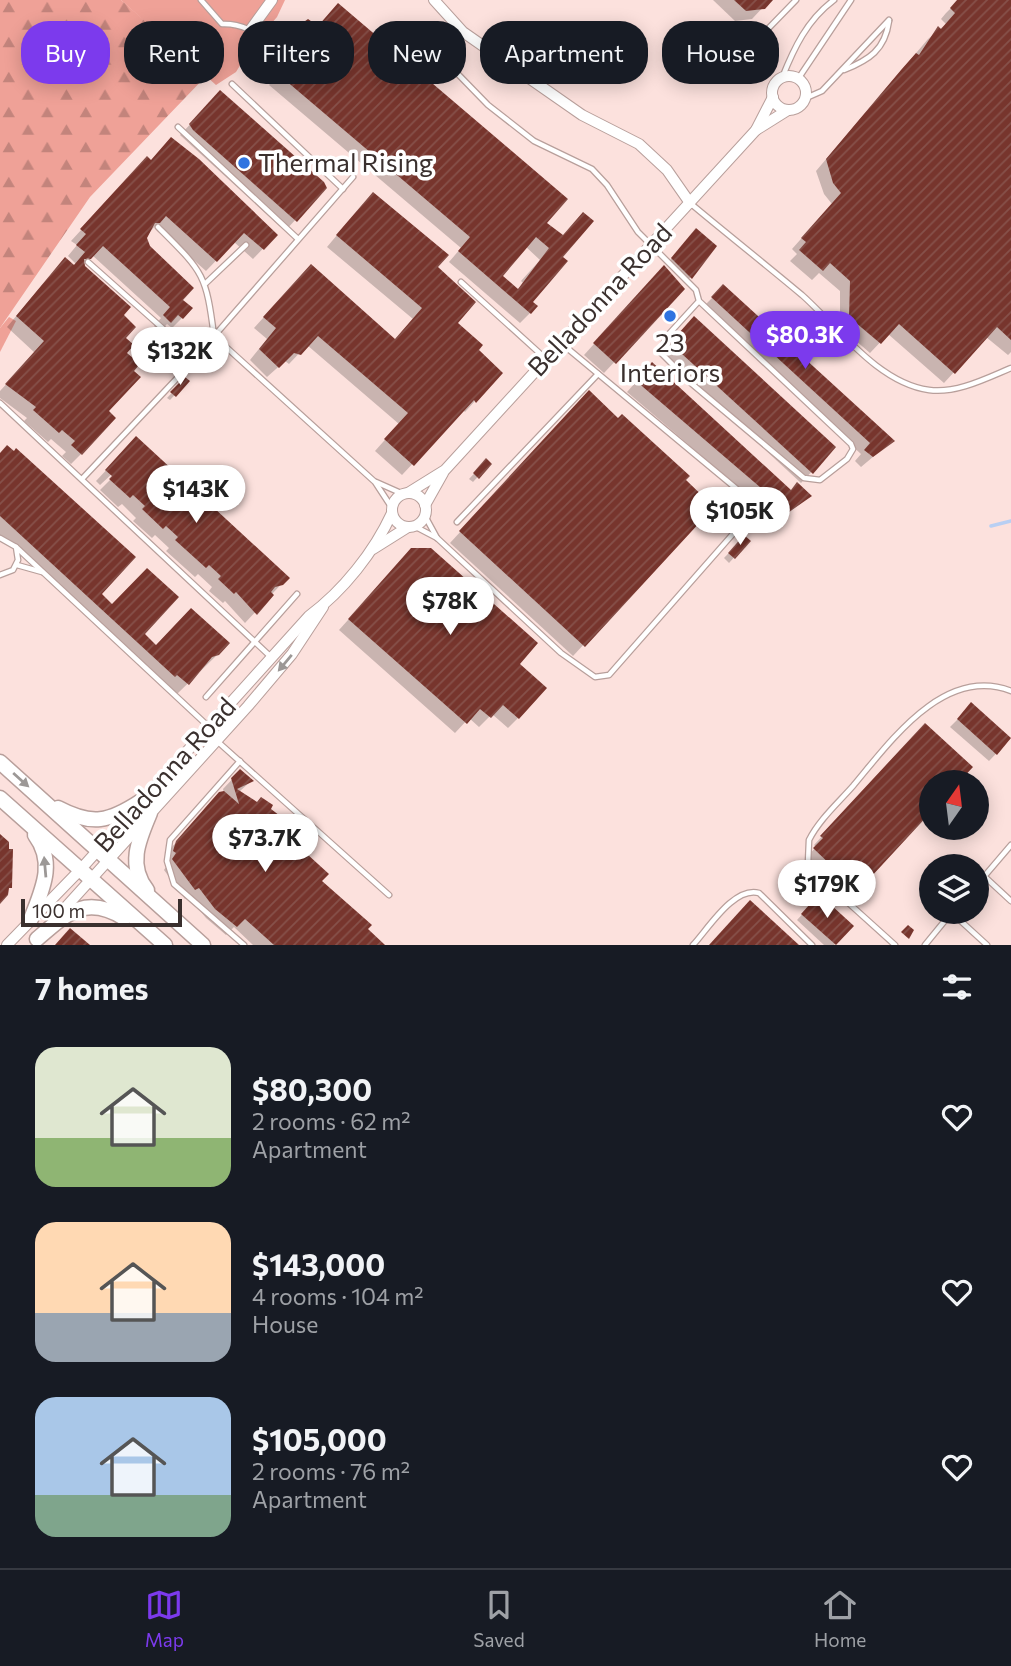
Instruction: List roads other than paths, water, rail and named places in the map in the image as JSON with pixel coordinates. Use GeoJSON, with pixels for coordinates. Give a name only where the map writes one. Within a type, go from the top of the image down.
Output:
{"type":"FeatureCollection","features":[{"type":"Feature","properties":{"kind":"street"},"geometry":{"type":"LineString","coordinates":[[257,21],[272,0]]}},
{"type":"Feature","properties":{"kind":"street"},"geometry":{"type":"LineString","coordinates":[[434,0],[463,32],[582,115],[639,144],[667,170],[690,202]]}},
{"type":"Feature","properties":{"kind":"street"},"geometry":{"type":"LineString","coordinates":[[782,78],[798,79],[805,87],[806,98]]}},
{"type":"Feature","properties":{"kind":"street","name":"Belladonna Road"},"geometry":{"type":"LineString","coordinates":[[373,549],[411,527],[425,511],[445,470],[755,130],[772,97],[774,86],[782,78]]}},
{"type":"Feature","properties":{"kind":"street"},"geometry":{"type":"LineString","coordinates":[[772,97],[778,106],[788,110]]}},
{"type":"Feature","properties":{"kind":"street","name":"Belladonna Road"},"geometry":{"type":"LineString","coordinates":[[755,130],[788,110],[799,107],[806,98]]}},
{"type":"Feature","properties":{"kind":"street","name":"Belladonna Road"},"geometry":{"type":"LineString","coordinates":[[146,807],[209,727],[373,549],[392,510],[405,494],[445,470]]}},
{"type":"Feature","properties":{"kind":"street"},"geometry":{"type":"LineString","coordinates":[[405,494],[419,496],[425,511]]}},
{"type":"Feature","properties":{"kind":"street"},"geometry":{"type":"LineString","coordinates":[[392,510],[398,523],[411,527]]}},
{"type":"Feature","properties":{"kind":"street","name":"Belladonna Road"},"geometry":{"type":"LineString","coordinates":[[35,942],[101,855],[146,807],[216,740],[292,654],[323,606]]}},
{"type":"Feature","properties":{"kind":"street"},"geometry":{"type":"LineString","coordinates":[[0,762],[203,945]]}},
{"type":"Feature","properties":{"kind":"street"},"geometry":{"type":"LineString","coordinates":[[0,798],[164,945]]}},
{"type":"Feature","properties":{"kind":"street"},"geometry":{"type":"LineString","coordinates":[[41,799],[90,821],[146,807],[137,845],[137,874],[168,915]]}},
{"type":"Feature","properties":{"kind":"street"},"geometry":{"type":"LineString","coordinates":[[22,819],[38,839],[46,866],[47,878],[31,919]]}},
{"type":"Feature","properties":{"kind":"street","name":"Belladonna Road"},"geometry":{"type":"LineString","coordinates":[[7,945],[31,919],[84,875]]}},
{"type":"Feature","properties":{"kind":"street"},"geometry":{"type":"LineString","coordinates":[[35,942],[70,911],[83,907],[115,912],[149,933]]}},
{"type":"Feature","properties":{"kind":"lane"},"geometry":{"type":"LineString","coordinates":[[201,0],[222,24],[238,24]]}},
{"type":"Feature","properties":{"kind":"lane"},"geometry":{"type":"LineString","coordinates":[[776,21],[796,0]]}},
{"type":"Feature","properties":{"kind":"lane"},"geometry":{"type":"LineString","coordinates":[[782,78],[795,44],[809,25],[834,0]]}},
{"type":"Feature","properties":{"kind":"lane"},"geometry":{"type":"LineString","coordinates":[[798,79],[851,0]]}},
{"type":"Feature","properties":{"kind":"lane"},"geometry":{"type":"LineString","coordinates":[[806,98],[822,91],[890,20],[884,43],[873,56],[843,70]]}},
{"type":"Feature","properties":{"kind":"lane"},"geometry":{"type":"LineString","coordinates":[[466,82],[488,105],[534,141],[592,169],[650,245],[696,290],[699,302],[847,439],[853,449],[847,459],[820,480],[804,478],[692,384],[660,352],[667,336],[699,302]]}},
{"type":"Feature","properties":{"kind":"lane"},"geometry":{"type":"LineString","coordinates":[[232,84],[343,189]]}},
{"type":"Feature","properties":{"kind":"lane"},"geometry":{"type":"LineString","coordinates":[[178,127],[298,239]]}},
{"type":"Feature","properties":{"kind":"lane"},"geometry":{"type":"LineString","coordinates":[[82,479],[215,337],[353,177]]}},
{"type":"Feature","properties":{"kind":"lane"},"geometry":{"type":"LineString","coordinates":[[690,202],[802,296],[881,369],[913,386],[930,390],[944,389],[972,383],[1011,368]]}},
{"type":"Feature","properties":{"kind":"lane"},"geometry":{"type":"LineString","coordinates":[[158,227],[193,262],[206,283],[215,337],[375,482],[392,510]]}},
{"type":"Feature","properties":{"kind":"lane"},"geometry":{"type":"LineString","coordinates":[[206,283],[246,245]]}},
{"type":"Feature","properties":{"kind":"lane"},"geometry":{"type":"LineString","coordinates":[[88,262],[169,334],[215,337]]}},
{"type":"Feature","properties":{"kind":"lane"},"geometry":{"type":"LineString","coordinates":[[461,282],[546,359]]}},
{"type":"Feature","properties":{"kind":"lane"},"geometry":{"type":"LineString","coordinates":[[411,527],[437,538],[581,670],[595,677],[610,675],[739,527],[746,503],[738,490],[561,343]]}},
{"type":"Feature","properties":{"kind":"lane"},"geometry":{"type":"LineString","coordinates":[[457,522],[598,374]]}},
{"type":"Feature","properties":{"kind":"lane"},"geometry":{"type":"LineString","coordinates":[[0,403],[271,657]]}},
{"type":"Feature","properties":{"kind":"lane"},"geometry":{"type":"LineString","coordinates":[[375,482],[405,494]]}},
{"type":"Feature","properties":{"kind":"lane"},"geometry":{"type":"LineString","coordinates":[[425,511],[437,538]]}},
{"type":"Feature","properties":{"kind":"lane"},"geometry":{"type":"LineString","coordinates":[[0,538],[16,547],[209,727]]}},
{"type":"Feature","properties":{"kind":"lane"},"geometry":{"type":"LineString","coordinates":[[0,575],[8,574],[17,565],[16,547]]}},
{"type":"Feature","properties":{"kind":"lane"},"geometry":{"type":"LineString","coordinates":[[17,565],[43,572]]}},
{"type":"Feature","properties":{"kind":"lane"},"geometry":{"type":"LineString","coordinates":[[206,697],[297,594]]}},
{"type":"Feature","properties":{"kind":"lane"},"geometry":{"type":"LineString","coordinates":[[895,945],[813,871],[807,863],[809,841],[899,732],[942,698],[978,685],[1011,691]]}},
{"type":"Feature","properties":{"kind":"lane"},"geometry":{"type":"LineString","coordinates":[[216,740],[388,895]]}},
{"type":"Feature","properties":{"kind":"lane"},"geometry":{"type":"LineString","coordinates":[[240,761],[170,840],[167,861],[174,884],[244,945]]}},
{"type":"Feature","properties":{"kind":"lane"},"geometry":{"type":"LineString","coordinates":[[989,872],[1011,845]]}},
{"type":"Feature","properties":{"kind":"lane"},"geometry":{"type":"LineString","coordinates":[[989,881],[1011,901]]}},
{"type":"Feature","properties":{"kind":"lane"},"geometry":{"type":"LineString","coordinates":[[693,945],[738,896],[752,891],[759,893],[812,945]]}},
{"type":"Feature","properties":{"kind":"lane"},"geometry":{"type":"LineString","coordinates":[[925,945],[942,924]]}},
{"type":"Feature","properties":{"kind":"lane"},"geometry":{"type":"LineString","coordinates":[[965,924],[987,945]]}},
{"type":"Feature","properties":{"kind":"waterway"},"geometry":{"type":"LineString","coordinates":[[991,526],[1011,521]]}},
{"type":"Feature","properties":{"kind":"place","name":"Thermal Rising"},"geometry":{"type":"Point","coordinates":[244,163]}},
{"type":"Feature","properties":{"kind":"place","name":"23 Interiors"},"geometry":{"type":"Point","coordinates":[670,316]}}]}
